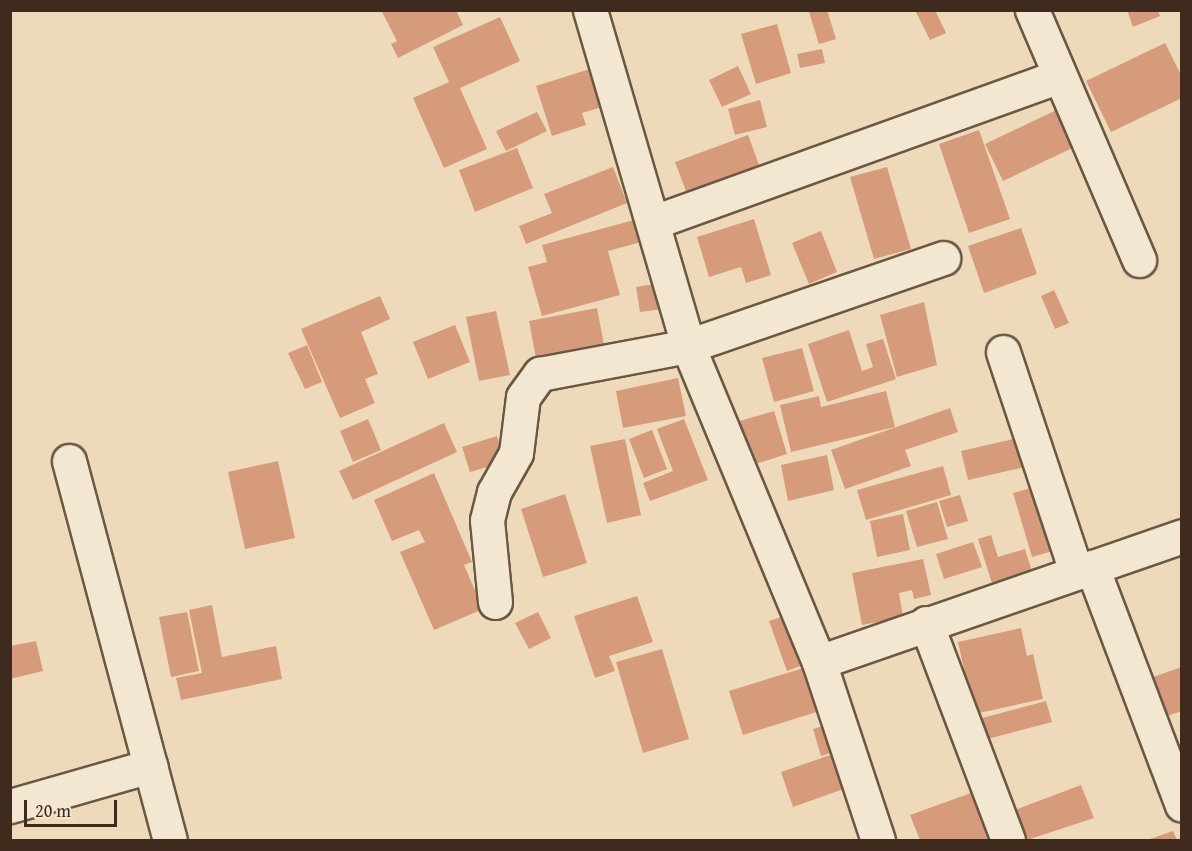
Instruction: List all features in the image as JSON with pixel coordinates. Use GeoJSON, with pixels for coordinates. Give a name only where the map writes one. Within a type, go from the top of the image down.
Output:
{"type":"FeatureCollection","features":[{"type":"Feature","properties":{"kind":"street"},"geometry":{"type":"LineString","coordinates":[[590,10],[654,222],[688,346],[819,662],[878,840]]}},
{"type":"Feature","properties":{"kind":"street"},"geometry":{"type":"LineString","coordinates":[[1032,10],[1139,260]]}},
{"type":"Feature","properties":{"kind":"street"},"geometry":{"type":"LineString","coordinates":[[654,222],[1059,76]]}},
{"type":"Feature","properties":{"kind":"street"},"geometry":{"type":"LineString","coordinates":[[495,602],[487,520],[494,492],[516,453],[529,383],[564,368],[688,346],[943,258]]}},
{"type":"Feature","properties":{"kind":"street"},"geometry":{"type":"LineString","coordinates":[[1003,352],[1084,570],[1182,805]]}},
{"type":"Feature","properties":{"kind":"street"},"geometry":{"type":"LineString","coordinates":[[69,461],[170,840]]}},
{"type":"Feature","properties":{"kind":"street"},"geometry":{"type":"LineString","coordinates":[[819,662],[1182,536]]}},
{"type":"Feature","properties":{"kind":"street"},"geometry":{"type":"LineString","coordinates":[[926,623],[1008,840]]}},
{"type":"Feature","properties":{"kind":"street"},"geometry":{"type":"LineString","coordinates":[[10,806],[150,766]]}},
{"type":"Feature","properties":{"kind":"building"},"geometry":{"type":"Polygon","coordinates":[[[381,10],[456,10],[463,25],[398,58],[391,44],[397,41],[381,10]]]}},
{"type":"Feature","properties":{"kind":"building"},"geometry":{"type":"Polygon","coordinates":[[[827,10],[836,39],[819,44],[809,12],[827,10]]]}},
{"type":"Feature","properties":{"kind":"building"},"geometry":{"type":"Polygon","coordinates":[[[915,10],[935,10],[946,33],[930,40],[915,10]]]}},
{"type":"Feature","properties":{"kind":"building"},"geometry":{"type":"Polygon","coordinates":[[[1127,10],[1158,10],[1160,16],[1133,27],[1127,10]]]}},
{"type":"Feature","properties":{"kind":"building"},"geometry":{"type":"Polygon","coordinates":[[[500,17],[520,61],[460,88],[487,149],[444,168],[413,98],[449,82],[433,47],[500,17]]]}},
{"type":"Feature","properties":{"kind":"building"},"geometry":{"type":"Polygon","coordinates":[[[777,24],[791,73],[756,84],[741,34],[777,24]]]}},
{"type":"Feature","properties":{"kind":"building"},"geometry":{"type":"Polygon","coordinates":[[[1165,43],[1182,77],[1182,98],[1111,132],[1086,81],[1165,43]]]}},
{"type":"Feature","properties":{"kind":"building"},"geometry":{"type":"Polygon","coordinates":[[[822,49],[825,63],[800,68],[797,54],[822,49]]]}},
{"type":"Feature","properties":{"kind":"building"},"geometry":{"type":"Polygon","coordinates":[[[738,66],[751,94],[722,107],[709,80],[738,66]]]}},
{"type":"Feature","properties":{"kind":"building"},"geometry":{"type":"Polygon","coordinates":[[[593,68],[606,106],[582,113],[586,125],[552,136],[536,86],[593,68]]]}},
{"type":"Feature","properties":{"kind":"building"},"geometry":{"type":"Polygon","coordinates":[[[760,100],[767,127],[735,135],[728,109],[760,100]]]}},
{"type":"Feature","properties":{"kind":"building"},"geometry":{"type":"Polygon","coordinates":[[[1065,106],[1083,143],[1003,181],[985,144],[1065,106]]]}},
{"type":"Feature","properties":{"kind":"building"},"geometry":{"type":"Polygon","coordinates":[[[537,112],[547,131],[506,151],[496,131],[537,112]]]}},
{"type":"Feature","properties":{"kind":"building"},"geometry":{"type":"Polygon","coordinates":[[[979,130],[1010,219],[969,233],[939,144],[979,130]]]}},
{"type":"Feature","properties":{"kind":"building"},"geometry":{"type":"Polygon","coordinates":[[[748,135],[762,173],[689,199],[675,162],[748,135]]]}},
{"type":"Feature","properties":{"kind":"building"},"geometry":{"type":"Polygon","coordinates":[[[517,148],[533,188],[475,212],[459,170],[517,148]]]}},
{"type":"Feature","properties":{"kind":"building"},"geometry":{"type":"Polygon","coordinates":[[[613,167],[627,203],[526,244],[519,226],[552,213],[544,194],[613,167]]]}},
{"type":"Feature","properties":{"kind":"building"},"geometry":{"type":"Polygon","coordinates":[[[887,167],[911,249],[874,259],[850,177],[887,167]]]}},
{"type":"Feature","properties":{"kind":"building"},"geometry":{"type":"Polygon","coordinates":[[[645,217],[652,239],[608,251],[620,295],[542,316],[528,267],[547,262],[542,245],[645,217]]]}},
{"type":"Feature","properties":{"kind":"building"},"geometry":{"type":"Polygon","coordinates":[[[754,219],[771,275],[746,283],[741,267],[709,277],[697,237],[754,219]]]}},
{"type":"Feature","properties":{"kind":"building"},"geometry":{"type":"Polygon","coordinates":[[[1021,228],[1037,274],[984,293],[968,246],[1021,228]]]}},
{"type":"Feature","properties":{"kind":"building"},"geometry":{"type":"Polygon","coordinates":[[[821,231],[837,272],[809,284],[792,243],[821,231]]]}},
{"type":"Feature","properties":{"kind":"building"},"geometry":{"type":"Polygon","coordinates":[[[667,282],[670,308],[640,312],[636,287],[667,282]]]}},
{"type":"Feature","properties":{"kind":"building"},"geometry":{"type":"Polygon","coordinates":[[[1054,290],[1069,323],[1055,329],[1041,296],[1054,290]]]}},
{"type":"Feature","properties":{"kind":"building"},"geometry":{"type":"Polygon","coordinates":[[[380,296],[390,319],[361,332],[378,374],[365,379],[375,403],[340,418],[301,329],[380,296]]]}},
{"type":"Feature","properties":{"kind":"building"},"geometry":{"type":"Polygon","coordinates":[[[924,302],[937,365],[897,377],[880,315],[924,302]]]}},
{"type":"Feature","properties":{"kind":"building"},"geometry":{"type":"Polygon","coordinates":[[[597,308],[606,355],[538,369],[529,321],[597,308]]]}},
{"type":"Feature","properties":{"kind":"building"},"geometry":{"type":"Polygon","coordinates":[[[496,311],[510,375],[479,381],[466,317],[496,311]]]}},
{"type":"Feature","properties":{"kind":"building"},"geometry":{"type":"Polygon","coordinates":[[[455,325],[470,362],[428,379],[413,342],[455,325]]]}},
{"type":"Feature","properties":{"kind":"building"},"geometry":{"type":"Polygon","coordinates":[[[849,330],[862,371],[873,367],[866,344],[883,339],[896,379],[827,402],[808,344],[849,330]]]}},
{"type":"Feature","properties":{"kind":"building"},"geometry":{"type":"Polygon","coordinates":[[[307,345],[322,382],[305,389],[288,353],[307,345]]]}},
{"type":"Feature","properties":{"kind":"building"},"geometry":{"type":"Polygon","coordinates":[[[802,348],[814,391],[774,402],[762,358],[802,348]]]}},
{"type":"Feature","properties":{"kind":"building"},"geometry":{"type":"Polygon","coordinates":[[[678,378],[686,416],[623,428],[616,391],[678,378]]]}},
{"type":"Feature","properties":{"kind":"building"},"geometry":{"type":"Polygon","coordinates":[[[886,391],[895,427],[791,452],[780,405],[819,396],[821,407],[886,391]]]}},
{"type":"Feature","properties":{"kind":"building"},"geometry":{"type":"Polygon","coordinates":[[[950,408],[958,432],[905,450],[911,466],[845,489],[831,450],[950,408]]]}},
{"type":"Feature","properties":{"kind":"building"},"geometry":{"type":"Polygon","coordinates":[[[774,411],[787,454],[749,466],[736,422],[774,411]]]}},
{"type":"Feature","properties":{"kind":"building"},"geometry":{"type":"Polygon","coordinates":[[[368,419],[381,450],[353,462],[340,431],[368,419]]]}},
{"type":"Feature","properties":{"kind":"building"},"geometry":{"type":"Polygon","coordinates":[[[684,419],[708,480],[650,501],[643,483],[673,471],[657,429],[684,419]]]}},
{"type":"Feature","properties":{"kind":"building"},"geometry":{"type":"Polygon","coordinates":[[[444,423],[457,452],[353,500],[339,471],[444,423]]]}},
{"type":"Feature","properties":{"kind":"building"},"geometry":{"type":"Polygon","coordinates":[[[652,430],[667,469],[644,478],[629,439],[652,430]]]}},
{"type":"Feature","properties":{"kind":"building"},"geometry":{"type":"Polygon","coordinates":[[[497,436],[505,462],[470,472],[462,447],[497,436]]]}},
{"type":"Feature","properties":{"kind":"building"},"geometry":{"type":"Polygon","coordinates":[[[1022,437],[1029,466],[968,480],[961,451],[1022,437]]]}},
{"type":"Feature","properties":{"kind":"building"},"geometry":{"type":"Polygon","coordinates":[[[625,439],[641,515],[607,523],[590,446],[625,439]]]}},
{"type":"Feature","properties":{"kind":"building"},"geometry":{"type":"Polygon","coordinates":[[[827,455],[834,490],[788,501],[781,465],[827,455]]]}},
{"type":"Feature","properties":{"kind":"building"},"geometry":{"type":"Polygon","coordinates":[[[278,461],[295,538],[245,549],[228,472],[278,461]]]}},
{"type":"Feature","properties":{"kind":"building"},"geometry":{"type":"Polygon","coordinates":[[[943,466],[951,495],[866,520],[857,490],[943,466]]]}},
{"type":"Feature","properties":{"kind":"building"},"geometry":{"type":"Polygon","coordinates":[[[434,473],[472,562],[464,565],[483,609],[434,630],[400,552],[425,542],[419,530],[392,541],[374,500],[434,473]]]}},
{"type":"Feature","properties":{"kind":"building"},"geometry":{"type":"Polygon","coordinates":[[[1037,486],[1056,550],[1032,557],[1013,493],[1037,486]]]}},
{"type":"Feature","properties":{"kind":"building"},"geometry":{"type":"Polygon","coordinates":[[[565,494],[587,563],[543,577],[521,509],[565,494]]]}},
{"type":"Feature","properties":{"kind":"building"},"geometry":{"type":"Polygon","coordinates":[[[960,495],[968,521],[947,527],[939,501],[960,495]]]}},
{"type":"Feature","properties":{"kind":"building"},"geometry":{"type":"Polygon","coordinates":[[[937,502],[948,539],[917,547],[906,511],[937,502]]]}},
{"type":"Feature","properties":{"kind":"building"},"geometry":{"type":"Polygon","coordinates":[[[903,514],[910,550],[877,557],[870,521],[903,514]]]}},
{"type":"Feature","properties":{"kind":"building"},"geometry":{"type":"Polygon","coordinates":[[[991,535],[998,557],[1025,549],[1036,584],[996,596],[978,539],[991,535]]]}},
{"type":"Feature","properties":{"kind":"building"},"geometry":{"type":"Polygon","coordinates":[[[973,542],[982,567],[944,579],[936,554],[973,542]]]}},
{"type":"Feature","properties":{"kind":"building"},"geometry":{"type":"Polygon","coordinates":[[[923,559],[931,595],[914,599],[912,590],[899,593],[903,617],[862,625],[852,573],[923,559]]]}},
{"type":"Feature","properties":{"kind":"building"},"geometry":{"type":"Polygon","coordinates":[[[637,596],[653,642],[609,656],[615,671],[595,678],[574,616],[637,596]]]}},
{"type":"Feature","properties":{"kind":"building"},"geometry":{"type":"Polygon","coordinates":[[[212,605],[222,657],[276,646],[282,679],[181,700],[176,678],[202,673],[189,610],[212,605]]]}},
{"type":"Feature","properties":{"kind":"building"},"geometry":{"type":"Polygon","coordinates":[[[187,612],[199,671],[171,677],[159,617],[187,612]]]}},
{"type":"Feature","properties":{"kind":"building"},"geometry":{"type":"Polygon","coordinates":[[[538,612],[551,638],[529,649],[515,623],[538,612]]]}},
{"type":"Feature","properties":{"kind":"building"},"geometry":{"type":"Polygon","coordinates":[[[790,614],[808,663],[787,671],[769,621],[790,614]]]}},
{"type":"Feature","properties":{"kind":"building"},"geometry":{"type":"Polygon","coordinates":[[[1021,628],[1027,656],[1033,654],[1043,699],[974,714],[958,642],[1021,628]]]}},
{"type":"Feature","properties":{"kind":"building"},"geometry":{"type":"Polygon","coordinates":[[[36,641],[43,671],[10,679],[10,646],[36,641]]]}},
{"type":"Feature","properties":{"kind":"building"},"geometry":{"type":"Polygon","coordinates":[[[662,649],[689,739],[643,753],[616,662],[662,649]]]}},
{"type":"Feature","properties":{"kind":"building"},"geometry":{"type":"Polygon","coordinates":[[[810,666],[826,709],[743,735],[729,691],[810,666]]]}},
{"type":"Feature","properties":{"kind":"building"},"geometry":{"type":"Polygon","coordinates":[[[1182,667],[1182,711],[1161,718],[1147,679],[1182,667]]]}},
{"type":"Feature","properties":{"kind":"building"},"geometry":{"type":"Polygon","coordinates":[[[1046,701],[1052,722],[984,740],[978,719],[1046,701]]]}},
{"type":"Feature","properties":{"kind":"building"},"geometry":{"type":"Polygon","coordinates":[[[836,722],[844,749],[821,756],[813,729],[836,722]]]}},
{"type":"Feature","properties":{"kind":"building"},"geometry":{"type":"Polygon","coordinates":[[[842,751],[855,785],[793,807],[781,772],[842,751]]]}},
{"type":"Feature","properties":{"kind":"building"},"geometry":{"type":"Polygon","coordinates":[[[1081,785],[1094,818],[1027,840],[1015,810],[1081,785]]]}},
{"type":"Feature","properties":{"kind":"building"},"geometry":{"type":"Polygon","coordinates":[[[971,793],[989,840],[920,840],[910,815],[971,793]]]}},
{"type":"Feature","properties":{"kind":"building"},"geometry":{"type":"Polygon","coordinates":[[[1173,831],[1177,840],[1147,840],[1173,831]]]}}]}
